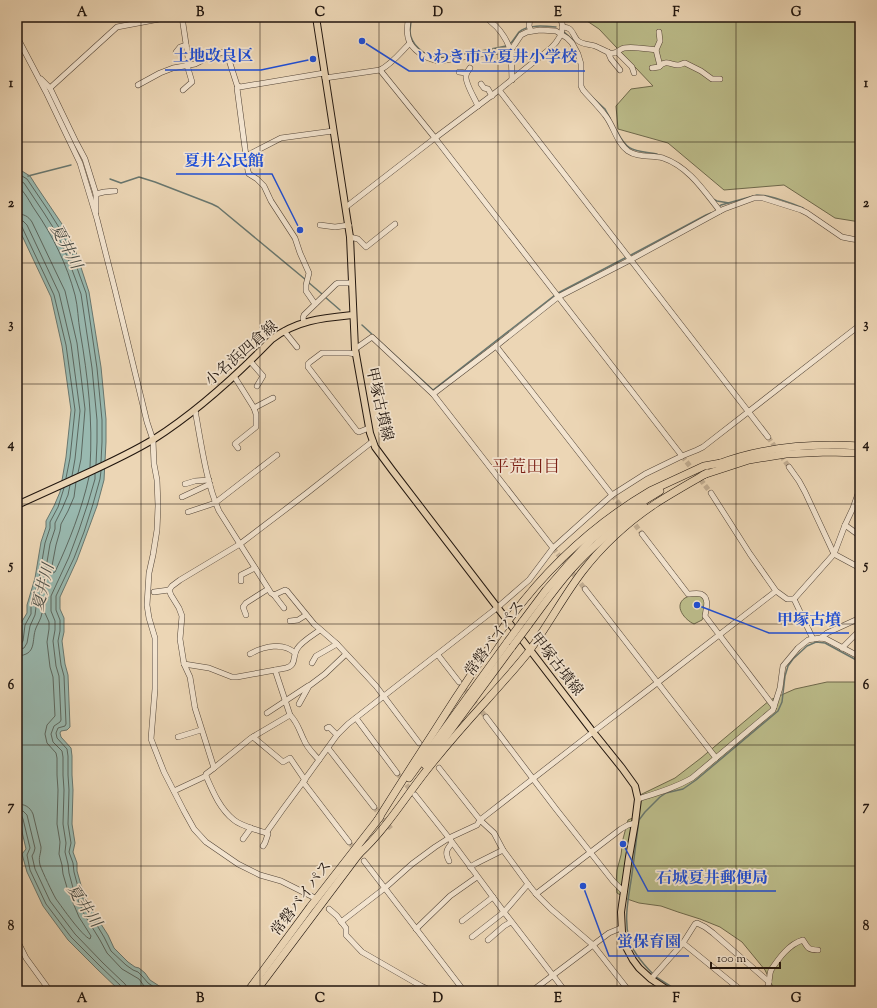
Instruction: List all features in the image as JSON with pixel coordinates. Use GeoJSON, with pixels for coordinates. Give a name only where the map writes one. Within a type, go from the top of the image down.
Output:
{"type":"FeatureCollection","features":[{"type":"Feature","properties":{"kind":"highway","name":"常磐バイパス"},"geometry":{"type":"LineString","coordinates":[[525,624],[546,590],[591,540],[610,524],[667,487],[721,463],[751,454],[784,448],[826,445],[860,446]]}},
{"type":"Feature","properties":{"kind":"highway","name":"常磐バイパス"},"geometry":{"type":"LineString","coordinates":[[256,991],[377,821],[525,624],[569,571],[595,545],[645,505],[707,473],[749,460],[786,454],[828,452],[860,453]]}},
{"type":"Feature","properties":{"kind":"highway"},"geometry":{"type":"LineString","coordinates":[[377,821],[436,728],[507,621],[556,564],[588,534],[650,491],[704,466],[721,463]]}},
{"type":"Feature","properties":{"kind":"highway"},"geometry":{"type":"LineString","coordinates":[[359,854],[371,842],[443,751],[530,650],[574,583],[607,544],[632,521],[656,503],[707,473]]}},
{"type":"Feature","properties":{"kind":"highway","name":"常磐バイパス"},"geometry":{"type":"LineString","coordinates":[[248,991],[359,854],[510,644]]}},
{"type":"Feature","properties":{"kind":"main road"},"geometry":{"type":"LineString","coordinates":[[316,17],[350,237],[353,315]]}},
{"type":"Feature","properties":{"kind":"main road","name":"小名浜四倉線"},"geometry":{"type":"LineString","coordinates":[[17,505],[116,460],[151,441],[195,410],[234,376],[272,339],[284,331],[304,323],[332,317],[353,315]]}},
{"type":"Feature","properties":{"kind":"main road","name":"甲塚古墳線"},"geometry":{"type":"LineString","coordinates":[[353,315],[355,352],[369,428],[379,454],[635,786],[638,798],[624,892],[621,928],[626,947],[633,960],[646,975],[654,977],[669,991]]}},
{"type":"Feature","properties":{"kind":"street"},"geometry":{"type":"LineString","coordinates":[[50,88],[116,27],[170,17]]}},
{"type":"Feature","properties":{"kind":"street"},"geometry":{"type":"LineString","coordinates":[[182,17],[188,64],[192,82],[183,90]]}},
{"type":"Feature","properties":{"kind":"street"},"geometry":{"type":"LineString","coordinates":[[409,17],[407,28],[410,43],[423,55],[430,59],[440,61],[509,47],[530,28],[540,30],[556,30],[572,43],[580,60],[581,86],[606,115],[622,145],[633,154],[661,158],[677,164],[692,177],[719,209]]}},
{"type":"Feature","properties":{"kind":"street"},"geometry":{"type":"LineString","coordinates":[[530,17],[530,28]]}},
{"type":"Feature","properties":{"kind":"street"},"geometry":{"type":"LineString","coordinates":[[346,207],[492,96],[551,48],[557,42],[561,34],[562,23],[558,17]]}},
{"type":"Feature","properties":{"kind":"street"},"geometry":{"type":"LineString","coordinates":[[490,21],[498,29],[509,47],[512,80]]}},
{"type":"Feature","properties":{"kind":"street"},"geometry":{"type":"LineString","coordinates":[[562,27],[570,29],[579,42],[594,46],[610,53],[617,52],[625,48],[656,50]]}},
{"type":"Feature","properties":{"kind":"street"},"geometry":{"type":"LineString","coordinates":[[659,32],[660,41],[656,50],[660,66]]}},
{"type":"Feature","properties":{"kind":"street"},"geometry":{"type":"LineString","coordinates":[[17,37],[43,86],[80,163],[115,290],[151,441],[157,480],[158,506],[157,530],[149,573],[147,605],[149,618],[156,638],[156,689],[151,739],[164,772],[184,811],[194,829],[206,842],[238,864],[260,875],[281,881],[313,897]]}},
{"type":"Feature","properties":{"kind":"street"},"geometry":{"type":"LineString","coordinates":[[238,86],[240,87],[325,75],[380,70],[410,43]]}},
{"type":"Feature","properties":{"kind":"street"},"geometry":{"type":"LineString","coordinates":[[176,52],[180,47],[186,45]]}},
{"type":"Feature","properties":{"kind":"street"},"geometry":{"type":"LineString","coordinates":[[138,85],[173,68],[188,64],[195,64],[213,55],[224,52],[227,54],[238,86],[237,88],[249,174],[257,178],[264,186],[271,201],[296,238],[300,253],[309,273],[306,291],[315,304]]}},
{"type":"Feature","properties":{"kind":"street"},"geometry":{"type":"LineString","coordinates":[[608,52],[611,60],[620,70]]}},
{"type":"Feature","properties":{"kind":"street"},"geometry":{"type":"LineString","coordinates":[[617,52],[632,67],[634,73]]}},
{"type":"Feature","properties":{"kind":"street"},"geometry":{"type":"LineString","coordinates":[[652,68],[657,68],[664,63],[678,65],[685,63],[701,71],[712,79],[720,79]]}},
{"type":"Feature","properties":{"kind":"street"},"geometry":{"type":"LineString","coordinates":[[470,68],[466,73],[466,77],[468,85],[478,106]]}},
{"type":"Feature","properties":{"kind":"street"},"geometry":{"type":"LineString","coordinates":[[34,70],[50,88],[85,159],[96,194],[96,219]]}},
{"type":"Feature","properties":{"kind":"street"},"geometry":{"type":"LineString","coordinates":[[380,70],[435,138],[682,456]]}},
{"type":"Feature","properties":{"kind":"street"},"geometry":{"type":"LineString","coordinates":[[460,72],[466,73]]}},
{"type":"Feature","properties":{"kind":"street"},"geometry":{"type":"LineString","coordinates":[[481,84],[484,88],[488,89],[492,96]]}},
{"type":"Feature","properties":{"kind":"street"},"geometry":{"type":"LineString","coordinates":[[499,90],[768,437]]}},
{"type":"Feature","properties":{"kind":"street"},"geometry":{"type":"LineString","coordinates":[[246,156],[281,138],[333,131]]}},
{"type":"Feature","properties":{"kind":"street"},"geometry":{"type":"LineString","coordinates":[[96,194],[115,191]]}},
{"type":"Feature","properties":{"kind":"street"},"geometry":{"type":"LineString","coordinates":[[433,394],[496,346],[557,295],[630,260],[719,209],[754,198],[763,198],[801,210],[842,237],[860,240]]}},
{"type":"Feature","properties":{"kind":"street"},"geometry":{"type":"LineString","coordinates":[[350,237],[358,239],[366,247],[395,224]]}},
{"type":"Feature","properties":{"kind":"street"},"geometry":{"type":"LineString","coordinates":[[320,225],[335,228],[348,225]]}},
{"type":"Feature","properties":{"kind":"street"},"geometry":{"type":"LineString","coordinates":[[304,323],[304,315],[338,283],[352,283]]}},
{"type":"Feature","properties":{"kind":"street"},"geometry":{"type":"LineString","coordinates":[[206,776],[218,802],[231,817],[239,823],[266,833],[343,728],[498,607],[529,580],[553,548],[612,495],[645,474],[703,447],[860,325]]}},
{"type":"Feature","properties":{"kind":"street"},"geometry":{"type":"LineString","coordinates":[[284,331],[297,347]]}},
{"type":"Feature","properties":{"kind":"street"},"geometry":{"type":"LineString","coordinates":[[369,428],[360,432],[358,431],[308,364],[322,353],[355,352],[372,338],[433,394],[553,548]]}},
{"type":"Feature","properties":{"kind":"street"},"geometry":{"type":"LineString","coordinates":[[496,346],[612,495]]}},
{"type":"Feature","properties":{"kind":"street"},"geometry":{"type":"LineString","coordinates":[[250,361],[263,376],[257,386]]}},
{"type":"Feature","properties":{"kind":"street"},"geometry":{"type":"LineString","coordinates":[[234,376],[254,408],[256,414],[256,427],[236,442],[235,444],[238,448]]}},
{"type":"Feature","properties":{"kind":"street"},"geometry":{"type":"LineString","coordinates":[[254,408],[273,398]]}},
{"type":"Feature","properties":{"kind":"street"},"geometry":{"type":"LineString","coordinates":[[195,410],[215,503],[268,589],[284,608]]}},
{"type":"Feature","properties":{"kind":"street"},"geometry":{"type":"LineString","coordinates":[[154,592],[169,590],[180,580],[240,544],[373,441]]}},
{"type":"Feature","properties":{"kind":"street"},"geometry":{"type":"LineString","coordinates":[[188,512],[215,503],[277,455]]}},
{"type":"Feature","properties":{"kind":"street"},"geometry":{"type":"LineString","coordinates":[[789,467],[805,492],[834,554],[860,568]]}},
{"type":"Feature","properties":{"kind":"street"},"geometry":{"type":"LineString","coordinates":[[185,484],[195,481],[210,482]]}},
{"type":"Feature","properties":{"kind":"street"},"geometry":{"type":"LineString","coordinates":[[182,497],[210,482]]}},
{"type":"Feature","properties":{"kind":"street"},"geometry":{"type":"LineString","coordinates":[[711,494],[776,591],[787,599],[794,599],[834,554],[860,488]]}},
{"type":"Feature","properties":{"kind":"street"},"geometry":{"type":"LineString","coordinates":[[845,525],[860,536]]}},
{"type":"Feature","properties":{"kind":"street"},"geometry":{"type":"LineString","coordinates":[[642,534],[688,594],[701,594],[705,597],[707,603],[705,616],[774,707]]}},
{"type":"Feature","properties":{"kind":"street"},"geometry":{"type":"LineString","coordinates":[[241,580],[241,575],[255,568]]}},
{"type":"Feature","properties":{"kind":"street"},"geometry":{"type":"LineString","coordinates":[[246,615],[243,607],[246,603],[268,589]]}},
{"type":"Feature","properties":{"kind":"street"},"geometry":{"type":"LineString","coordinates":[[585,589],[716,758]]}},
{"type":"Feature","properties":{"kind":"street"},"geometry":{"type":"LineString","coordinates":[[169,590],[182,616],[180,639],[184,664],[190,677],[195,708],[214,768]]}},
{"type":"Feature","properties":{"kind":"street"},"geometry":{"type":"LineString","coordinates":[[274,595],[285,590],[287,591],[320,630],[337,644],[364,673],[419,743]]}},
{"type":"Feature","properties":{"kind":"street"},"geometry":{"type":"LineString","coordinates":[[342,922],[385,888],[412,864],[435,847],[449,838],[477,825],[480,820],[533,778],[776,591]]}},
{"type":"Feature","properties":{"kind":"street"},"geometry":{"type":"LineString","coordinates":[[794,599],[813,638]]}},
{"type":"Feature","properties":{"kind":"street"},"geometry":{"type":"LineString","coordinates":[[290,621],[298,620],[306,615]]}},
{"type":"Feature","properties":{"kind":"street"},"geometry":{"type":"LineString","coordinates":[[821,638],[827,633],[860,618]]}},
{"type":"Feature","properties":{"kind":"street"},"geometry":{"type":"LineString","coordinates":[[184,664],[209,668],[232,677],[289,667],[292,665],[296,649],[320,630]]}},
{"type":"Feature","properties":{"kind":"street"},"geometry":{"type":"LineString","coordinates":[[842,648],[860,630]]}},
{"type":"Feature","properties":{"kind":"street"},"geometry":{"type":"LineString","coordinates":[[638,798],[683,784],[773,710],[780,688],[784,666],[798,648],[808,640],[813,638],[821,638],[860,657]]}},
{"type":"Feature","properties":{"kind":"street"},"geometry":{"type":"LineString","coordinates":[[312,662],[316,656],[337,644]]}},
{"type":"Feature","properties":{"kind":"street"},"geometry":{"type":"LineString","coordinates":[[250,654],[261,649],[279,646],[291,649],[295,653]]}},
{"type":"Feature","properties":{"kind":"street"},"geometry":{"type":"LineString","coordinates":[[267,713],[309,686],[325,674],[346,654]]}},
{"type":"Feature","properties":{"kind":"street"},"geometry":{"type":"LineString","coordinates":[[438,654],[459,682]]}},
{"type":"Feature","properties":{"kind":"street"},"geometry":{"type":"LineString","coordinates":[[275,670],[290,715],[297,723],[304,741],[319,760]]}},
{"type":"Feature","properties":{"kind":"street"},"geometry":{"type":"LineString","coordinates":[[299,704],[309,686]]}},
{"type":"Feature","properties":{"kind":"street"},"geometry":{"type":"LineString","coordinates":[[174,790],[206,776],[206,774],[253,737],[290,715]]}},
{"type":"Feature","properties":{"kind":"street"},"geometry":{"type":"LineString","coordinates":[[486,717],[612,881],[624,892]]}},
{"type":"Feature","properties":{"kind":"street"},"geometry":{"type":"LineString","coordinates":[[356,718],[397,773]]}},
{"type":"Feature","properties":{"kind":"street"},"geometry":{"type":"LineString","coordinates":[[327,728],[337,735]]}},
{"type":"Feature","properties":{"kind":"street"},"geometry":{"type":"LineString","coordinates":[[178,737],[201,730]]}},
{"type":"Feature","properties":{"kind":"street"},"geometry":{"type":"LineString","coordinates":[[253,737],[283,762],[290,758],[304,781],[350,842]]}},
{"type":"Feature","properties":{"kind":"street"},"geometry":{"type":"LineString","coordinates":[[328,748],[374,807]]}},
{"type":"Feature","properties":{"kind":"street"},"geometry":{"type":"LineString","coordinates":[[439,768],[480,820],[494,833],[503,850],[536,894],[593,945],[630,991]]}},
{"type":"Feature","properties":{"kind":"street"},"geometry":{"type":"LineString","coordinates":[[415,795],[565,991]]}},
{"type":"Feature","properties":{"kind":"street"},"geometry":{"type":"LineString","coordinates":[[536,894],[621,829],[635,823]]}},
{"type":"Feature","properties":{"kind":"street"},"geometry":{"type":"LineString","coordinates":[[243,839],[252,828]]}},
{"type":"Feature","properties":{"kind":"street"},"geometry":{"type":"LineString","coordinates":[[263,846],[268,834]]}},
{"type":"Feature","properties":{"kind":"street"},"geometry":{"type":"LineString","coordinates":[[449,861],[446,853],[452,843]]}},
{"type":"Feature","properties":{"kind":"street"},"geometry":{"type":"LineString","coordinates":[[470,867],[503,850]]}},
{"type":"Feature","properties":{"kind":"street"},"geometry":{"type":"LineString","coordinates":[[364,861],[464,991]]}},
{"type":"Feature","properties":{"kind":"street"},"geometry":{"type":"LineString","coordinates":[[416,929],[450,896],[477,877]]}},
{"type":"Feature","properties":{"kind":"street"},"geometry":{"type":"LineString","coordinates":[[472,937],[504,912],[528,884]]}},
{"type":"Feature","properties":{"kind":"street"},"geometry":{"type":"LineString","coordinates":[[462,921],[493,896]]}},
{"type":"Feature","properties":{"kind":"street"},"geometry":{"type":"LineString","coordinates":[[329,909],[342,922],[346,928],[346,935],[362,952],[432,991]]}},
{"type":"Feature","properties":{"kind":"street"},"geometry":{"type":"LineString","coordinates":[[488,940],[511,922]]}},
{"type":"Feature","properties":{"kind":"street"},"geometry":{"type":"LineString","coordinates":[[654,977],[683,943],[697,923],[713,933],[769,982]]}},
{"type":"Feature","properties":{"kind":"street"},"geometry":{"type":"LineString","coordinates":[[532,991],[609,933],[621,928]]}},
{"type":"Feature","properties":{"kind":"street"},"geometry":{"type":"LineString","coordinates":[[17,940],[26,958],[50,991]]}},
{"type":"Feature","properties":{"kind":"street"},"geometry":{"type":"LineString","coordinates":[[764,991],[769,985],[770,973],[774,966],[785,952],[799,941],[803,940],[808,948],[818,950]]}},
{"type":"Feature","properties":{"kind":"street"},"geometry":{"type":"LineString","coordinates":[[683,943],[742,991]]}},
{"type":"Feature","properties":{"kind":"green space"},"geometry":{"type":"Polygon","coordinates":[[[581,17],[860,17],[860,222],[835,218],[784,185],[724,190],[668,143],[618,129],[616,106],[631,89],[653,86],[599,29],[581,17]]]}},
{"type":"Feature","properties":{"kind":"green space"},"geometry":{"type":"Polygon","coordinates":[[[695,595],[702,596],[705,599],[703,618],[694,624],[684,616],[680,609],[680,605],[685,598],[695,595]]]}},
{"type":"Feature","properties":{"kind":"green space"},"geometry":{"type":"Polygon","coordinates":[[[827,682],[860,682],[860,991],[773,991],[773,987],[765,970],[742,942],[720,927],[700,919],[661,906],[639,903],[627,899],[617,893],[617,870],[628,820],[635,817],[635,799],[675,778],[770,700],[795,689],[827,682]]]}},
{"type":"Feature","properties":{"kind":"water","name":"夏井川"},"geometry":{"type":"Polygon","coordinates":[[[17,168],[30,176],[64,227],[76,252],[89,292],[101,367],[106,419],[104,480],[97,506],[77,560],[60,597],[60,609],[64,618],[64,632],[62,641],[68,675],[70,727],[67,730],[61,731],[60,733],[61,737],[71,748],[72,756],[72,824],[75,843],[73,852],[77,863],[77,871],[81,885],[92,910],[108,935],[114,948],[128,962],[145,973],[150,980],[167,991],[120,991],[68,940],[43,906],[27,872],[22,854],[26,849],[17,810],[17,655],[21,623],[27,613],[27,605],[35,578],[46,521],[60,492],[66,457],[71,410],[62,346],[51,297],[17,225],[17,168]]]}},
{"type":"Feature","properties":{"kind":"waterway"},"geometry":{"type":"LineString","coordinates":[[411,20],[410,32],[415,45],[423,52],[431,56],[447,57],[506,46]]}},
{"type":"Feature","properties":{"kind":"waterway"},"geometry":{"type":"LineString","coordinates":[[510,44],[522,29],[537,26],[556,27]]}},
{"type":"Feature","properties":{"kind":"waterway"},"geometry":{"type":"LineString","coordinates":[[564,32],[574,42]]}},
{"type":"Feature","properties":{"kind":"waterway"},"geometry":{"type":"LineString","coordinates":[[592,97],[605,109],[610,118]]}},
{"type":"Feature","properties":{"kind":"waterway"},"geometry":{"type":"LineString","coordinates":[[617,131],[628,147],[637,151],[657,154]]}},
{"type":"Feature","properties":{"kind":"waterway"},"geometry":{"type":"LineString","coordinates":[[28,176],[71,165]]}},
{"type":"Feature","properties":{"kind":"waterway"},"geometry":{"type":"LineString","coordinates":[[110,179],[121,183],[139,177],[218,207],[306,280]]}},
{"type":"Feature","properties":{"kind":"waterway"},"geometry":{"type":"LineString","coordinates":[[719,207],[721,205],[762,195],[803,208]]}},
{"type":"Feature","properties":{"kind":"waterway"},"geometry":{"type":"LineString","coordinates":[[713,199],[729,203]]}},
{"type":"Feature","properties":{"kind":"waterway"},"geometry":{"type":"LineString","coordinates":[[631,255],[711,213]]}},
{"type":"Feature","properties":{"kind":"waterway"},"geometry":{"type":"LineString","coordinates":[[558,293],[625,258]]}},
{"type":"Feature","properties":{"kind":"waterway"},"geometry":{"type":"LineString","coordinates":[[308,282],[322,294]]}},
{"type":"Feature","properties":{"kind":"waterway"},"geometry":{"type":"LineString","coordinates":[[362,325],[433,390],[555,295]]}},
{"type":"Feature","properties":{"kind":"waterway"},"geometry":{"type":"LineString","coordinates":[[325,297],[340,310]]}},
{"type":"Feature","properties":{"kind":"waterway"},"geometry":{"type":"LineString","coordinates":[[653,974],[633,949],[629,939],[627,925],[628,903],[639,820],[660,797],[666,793],[683,789],[696,780],[778,711],[782,702],[785,676],[788,666],[807,646],[816,642],[825,643],[860,662]]}},
{"type":"Feature","properties":{"kind":"waterway"},"geometry":{"type":"LineString","coordinates":[[656,977],[678,991]]}},
{"type":"Feature","properties":{"kind":"tunnel"},"geometry":{"type":"LineString","coordinates":[[768,437],[789,467]]}},
{"type":"Feature","properties":{"kind":"tunnel"},"geometry":{"type":"LineString","coordinates":[[682,456],[711,493]]}},
{"type":"Feature","properties":{"kind":"tunnel"},"geometry":{"type":"LineString","coordinates":[[612,495],[625,511]]}},
{"type":"Feature","properties":{"kind":"tunnel"},"geometry":{"type":"LineString","coordinates":[[631,519],[642,534]]}},
{"type":"Feature","properties":{"kind":"tunnel"},"geometry":{"type":"LineString","coordinates":[[553,548],[585,589]]}},
{"type":"Feature","properties":{"kind":"tunnel"},"geometry":{"type":"LineString","coordinates":[[459,682],[486,717]]}},
{"type":"Feature","properties":{"kind":"tunnel"},"geometry":{"type":"LineString","coordinates":[[397,773],[413,793]]}},
{"type":"Feature","properties":{"kind":"tunnel"},"geometry":{"type":"LineString","coordinates":[[374,807],[392,830]]}},
{"type":"Feature","properties":{"kind":"tunnel"},"geometry":{"type":"LineString","coordinates":[[349,842],[364,861]]}},
{"type":"Feature","properties":{"kind":"place","name":"いわき市立夏井小学校"},"geometry":{"type":"Point","coordinates":[362,41]}},
{"type":"Feature","properties":{"kind":"place","name":"土地改良区"},"geometry":{"type":"Point","coordinates":[313,59]}},
{"type":"Feature","properties":{"kind":"place","name":"夏井公民館"},"geometry":{"type":"Point","coordinates":[300,230]}},
{"type":"Feature","properties":{"kind":"place","name":"甲塚古墳"},"geometry":{"type":"Point","coordinates":[697,605]}},
{"type":"Feature","properties":{"kind":"place","name":"石城夏井郵便局"},"geometry":{"type":"Point","coordinates":[623,844]}},
{"type":"Feature","properties":{"kind":"place","name":"蛍保育園"},"geometry":{"type":"Point","coordinates":[583,886]}},
{"type":"Feature","properties":{"kind":"district","name":"平荒田目"},"geometry":{"type":"Point","coordinates":[526,466]}}]}
